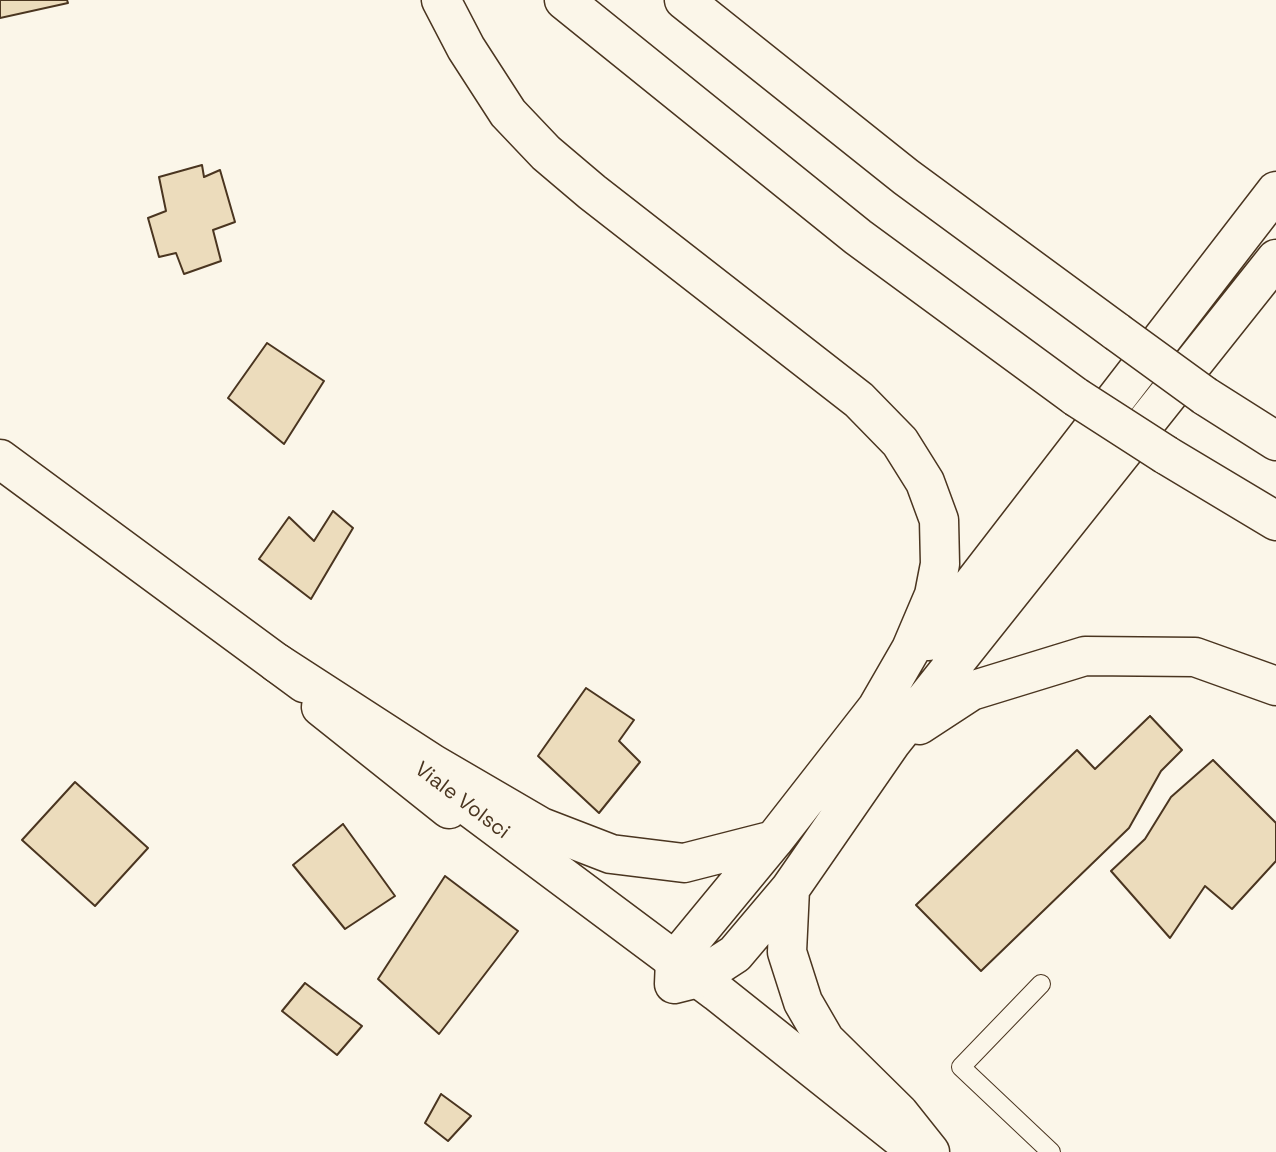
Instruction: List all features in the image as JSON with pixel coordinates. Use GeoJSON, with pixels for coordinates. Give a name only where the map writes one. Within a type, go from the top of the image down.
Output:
{"type":"FeatureCollection","features":[{"type":"Feature","properties":{"kind":"main road"},"geometry":{"type":"LineString","coordinates":[[441,0],[466,48],[508,113],[546,153],[592,192],[859,400],[900,442],[919,472],[939,520],[940,564],[934,595],[911,649],[877,708]]}},
{"type":"Feature","properties":{"kind":"main road"},"geometry":{"type":"LineString","coordinates":[[564,0],[858,237],[1076,397],[1276,521]]}},
{"type":"Feature","properties":{"kind":"main road"},"geometry":{"type":"LineString","coordinates":[[684,0],[905,177],[1205,396],[1276,441]]}},
{"type":"Feature","properties":{"kind":"main road"},"geometry":{"type":"LineString","coordinates":[[683,974],[775,840],[1276,191]]}},
{"type":"Feature","properties":{"kind":"main road"},"geometry":{"type":"LineString","coordinates":[[683,974],[735,954],[790,889],[891,743],[1276,259]]}},
{"type":"Feature","properties":{"kind":"main road"},"geometry":{"type":"LineString","coordinates":[[1205,396],[1276,410]]}},
{"type":"Feature","properties":{"kind":"main road"},"geometry":{"type":"LineString","coordinates":[[0,459],[277,663],[433,764],[541,827],[611,853],[684,863],[775,840]]}},
{"type":"Feature","properties":{"kind":"main road"},"geometry":{"type":"LineString","coordinates":[[891,743],[971,691],[1085,656],[1195,657],[1276,686]]}},
{"type":"Feature","properties":{"kind":"main road"},"geometry":{"type":"LineString","coordinates":[[277,663],[332,718],[683,974],[889,1127],[917,1152]]}},
{"type":"Feature","properties":{"kind":"main road"},"geometry":{"type":"LineString","coordinates":[[790,889],[787,952],[803,1002],[825,1040],[899,1113],[930,1152]]}},
{"type":"Feature","properties":{"kind":"main road"},"geometry":{"type":"LineString","coordinates":[[683,974],[892,1152]]}},
{"type":"Feature","properties":{"kind":"lane"},"geometry":{"type":"LineString","coordinates":[[1041,984],[961,1067],[1051,1152]]}},
{"type":"Feature","properties":{"kind":"building"},"geometry":{"type":"Polygon","coordinates":[[[0,0],[67,0],[68,3],[0,18],[0,0]]]}},
{"type":"Feature","properties":{"kind":"building"},"geometry":{"type":"Polygon","coordinates":[[[202,165],[204,177],[220,170],[235,222],[213,230],[221,261],[184,274],[176,253],[159,257],[148,218],[166,211],[159,177],[202,165]]]}},
{"type":"Feature","properties":{"kind":"building"},"geometry":{"type":"Polygon","coordinates":[[[267,343],[324,381],[284,444],[228,398],[267,343]]]}},
{"type":"Feature","properties":{"kind":"building"},"geometry":{"type":"Polygon","coordinates":[[[333,511],[353,528],[311,599],[259,559],[289,517],[314,541],[333,511]]]}},
{"type":"Feature","properties":{"kind":"building"},"geometry":{"type":"Polygon","coordinates":[[[586,688],[634,720],[619,741],[640,762],[599,813],[538,756],[586,688]]]}},
{"type":"Feature","properties":{"kind":"building"},"geometry":{"type":"Polygon","coordinates":[[[1150,716],[1182,750],[1161,771],[1129,828],[981,971],[916,905],[1077,750],[1095,769],[1150,716]]]}},
{"type":"Feature","properties":{"kind":"building"},"geometry":{"type":"Polygon","coordinates":[[[1213,760],[1276,823],[1276,861],[1232,909],[1205,886],[1170,938],[1111,871],[1145,839],[1171,797],[1213,760]]]}},
{"type":"Feature","properties":{"kind":"building"},"geometry":{"type":"Polygon","coordinates":[[[75,782],[148,848],[95,906],[22,840],[75,782]]]}},
{"type":"Feature","properties":{"kind":"building"},"geometry":{"type":"Polygon","coordinates":[[[343,824],[395,896],[345,929],[293,865],[343,824]]]}},
{"type":"Feature","properties":{"kind":"building"},"geometry":{"type":"Polygon","coordinates":[[[445,876],[518,931],[439,1034],[378,979],[445,876]]]}},
{"type":"Feature","properties":{"kind":"building"},"geometry":{"type":"Polygon","coordinates":[[[305,983],[362,1026],[337,1055],[282,1011],[305,983]]]}},
{"type":"Feature","properties":{"kind":"building"},"geometry":{"type":"Polygon","coordinates":[[[441,1094],[471,1116],[448,1141],[425,1123],[441,1094]]]}}]}
